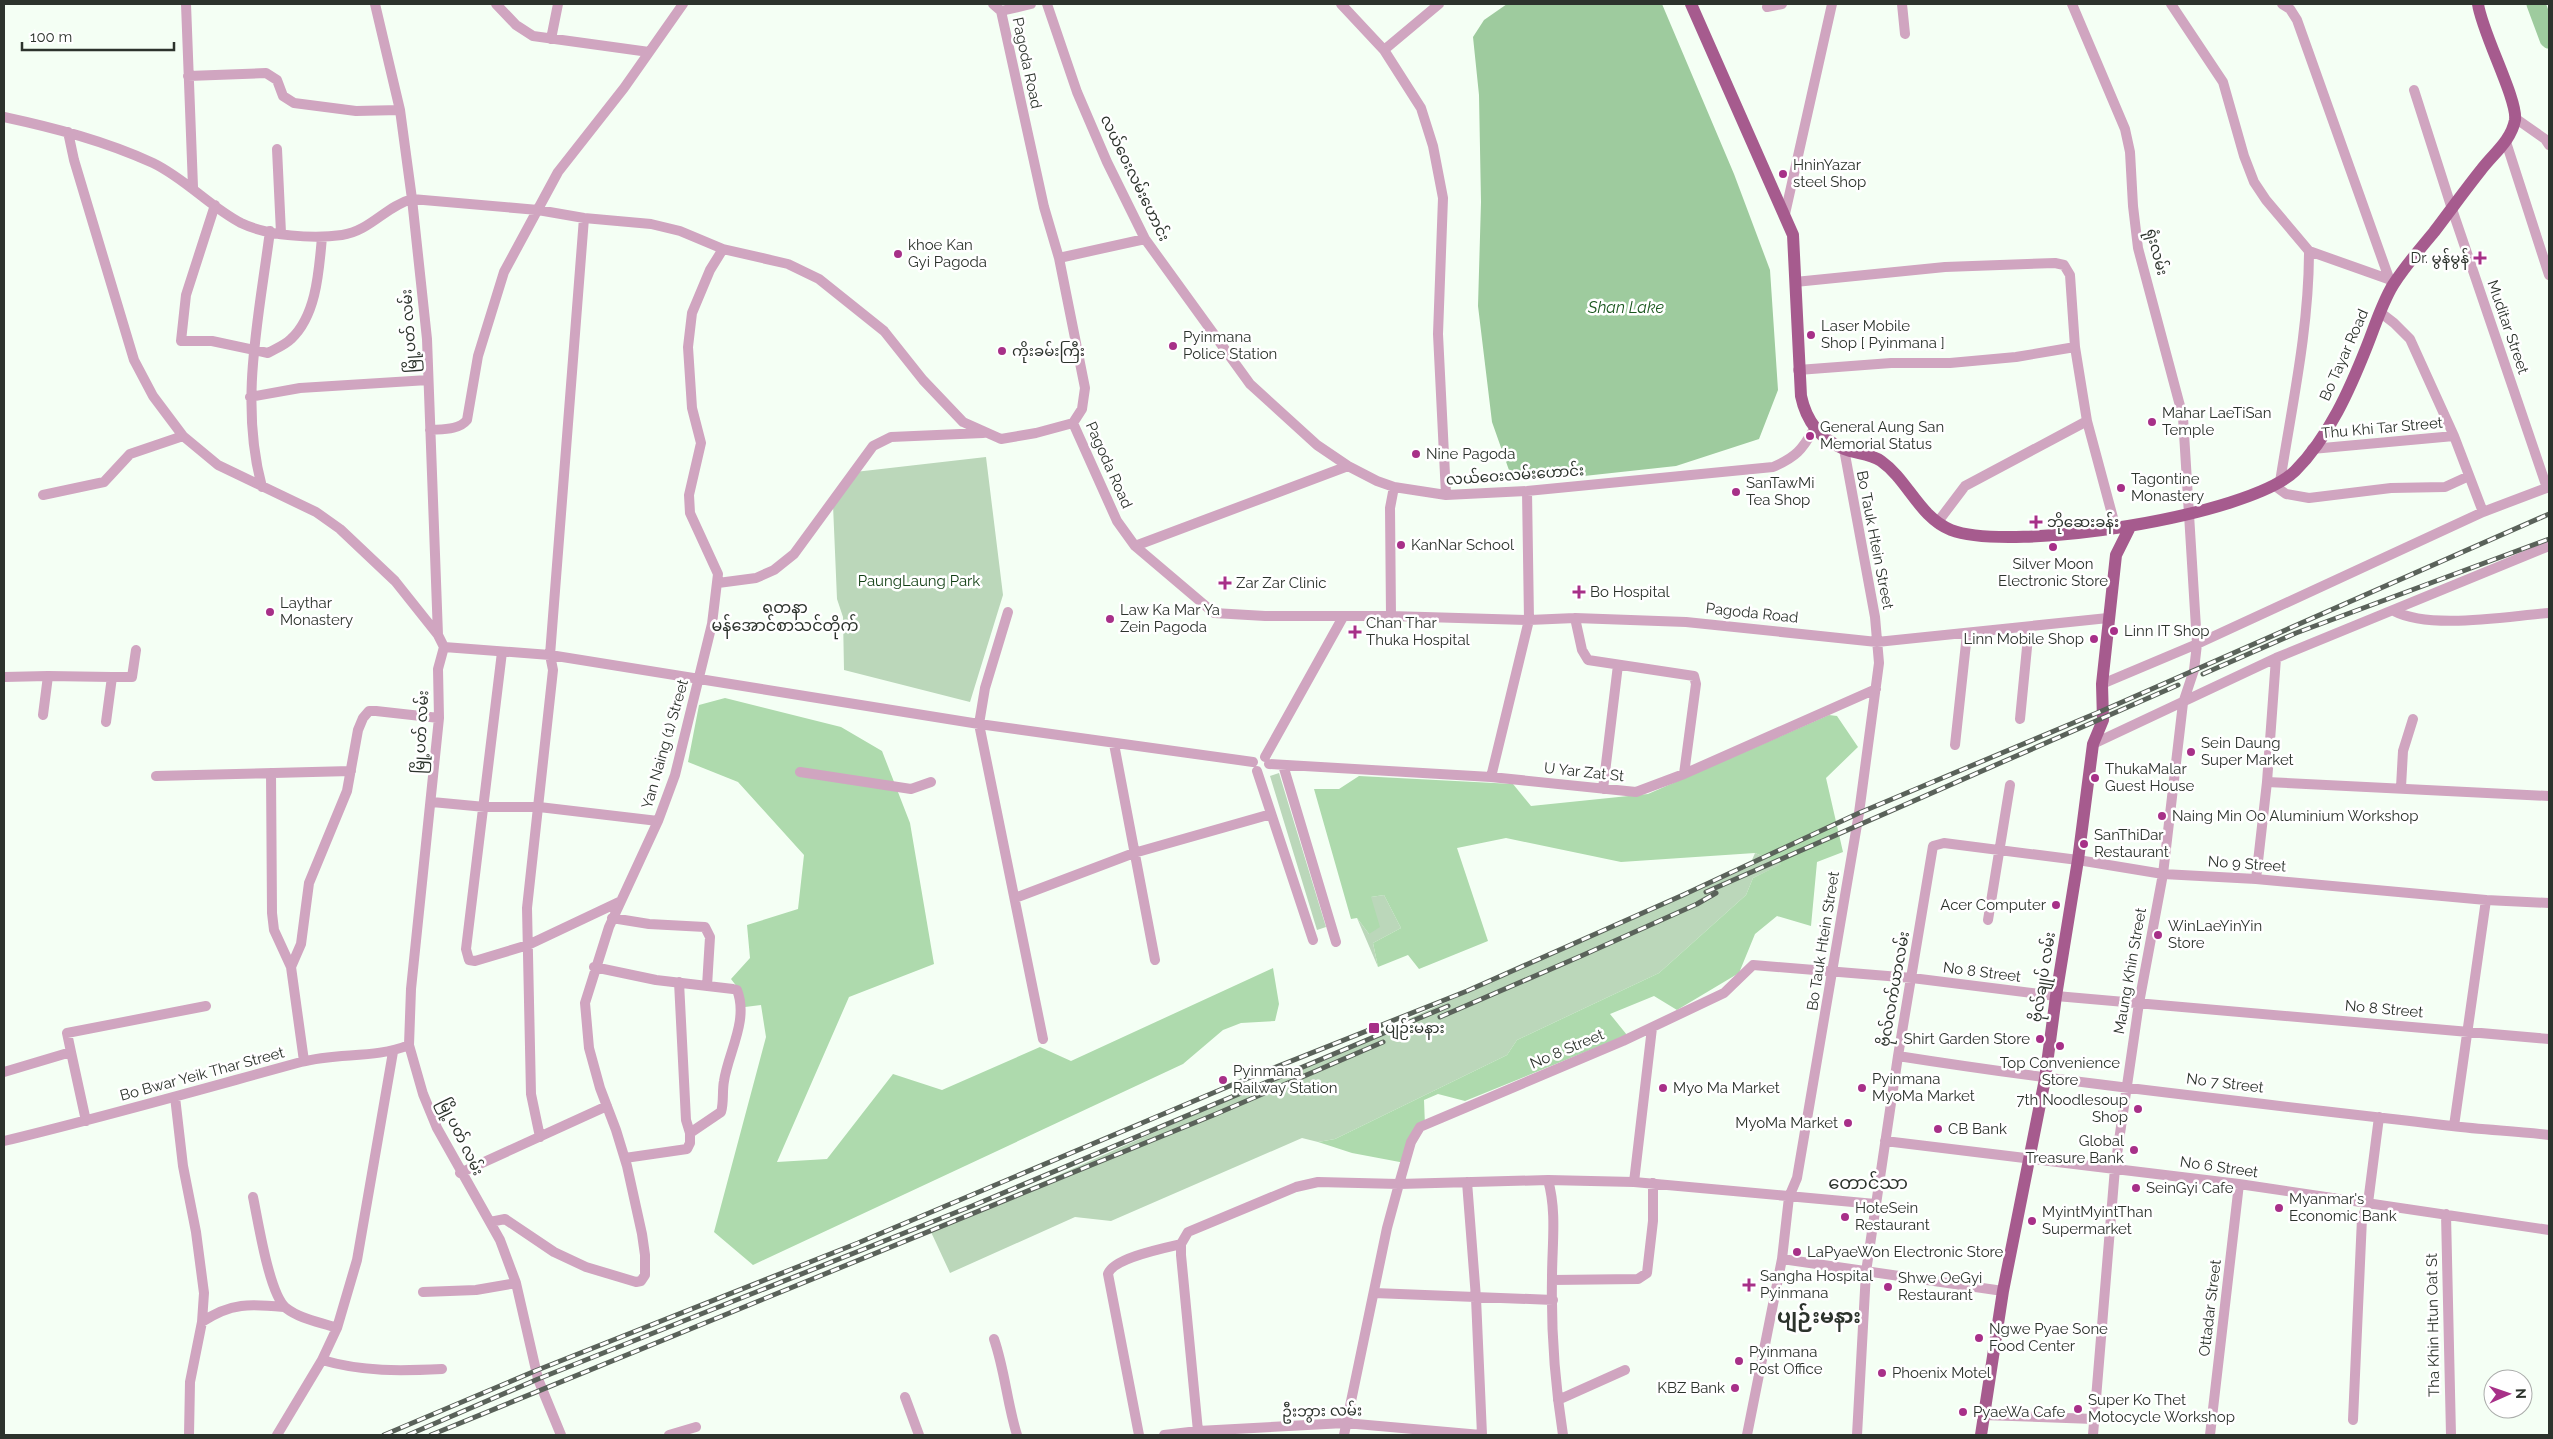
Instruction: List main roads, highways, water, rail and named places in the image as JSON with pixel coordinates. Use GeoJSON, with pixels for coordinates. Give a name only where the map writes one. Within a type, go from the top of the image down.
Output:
{"type":"FeatureCollection","features":[{"type":"Feature","properties":{"kind":"main road","name":"Bo Tayar Road"},"geometry":{"type":"LineString","coordinates":[[1690,4],[1785,214],[1794,240],[1798,370],[1804,412],[1814,429],[1844,449],[1868,454],[1881,461],[1937,523],[1954,531],[2008,538],[2116,529],[2191,514],[2277,484],[2294,471],[2312,449],[2348,391],[2380,313],[2390,283],[2452,209],[2482,168],[2506,142],[2515,118],[2508,92],[2486,35],[2478,4]]}},
{"type":"Feature","properties":{"kind":"main road","name":"ဗိုလ်ချုပ် လမ်း"},"geometry":{"type":"LineString","coordinates":[[1981,1435],[2003,1291],[2031,1159],[2045,1079],[2078,860],[2093,744],[2103,720],[2102,684],[2116,555],[2130,527]]}},
{"type":"Feature","properties":{"kind":"water","name":"Shan Lake"},"geometry":{"type":"Polygon","coordinates":[[[1507,4],[1662,4],[1734,174],[1770,270],[1778,390],[1759,439],[1676,466],[1584,476],[1510,473],[1492,422],[1478,306],[1481,202],[1479,95],[1473,37],[1484,20],[1507,4]]]}},
{"type":"Feature","properties":{"kind":"waterway"},"geometry":{"type":"LineString","coordinates":[[2536,4],[2549,39]]}},
{"type":"Feature","properties":{"kind":"railway"},"geometry":{"type":"LineString","coordinates":[[384,1435],[535,1371],[858,1243],[1246,1079],[1467,991],[1683,895],[1859,813],[2104,710],[2549,514]]}},
{"type":"Feature","properties":{"kind":"railway"},"geometry":{"type":"LineString","coordinates":[[2203,674],[2296,633],[2549,539]]}},
{"type":"Feature","properties":{"kind":"railway"},"geometry":{"type":"LineString","coordinates":[[1706,892],[2178,685]]}},
{"type":"Feature","properties":{"kind":"railway"},"geometry":{"type":"LineString","coordinates":[[1440,1017],[1697,904],[1716,893]]}},
{"type":"Feature","properties":{"kind":"railway"},"geometry":{"type":"LineString","coordinates":[[408,1435],[538,1379],[972,1206],[1448,1006]]}},
{"type":"Feature","properties":{"kind":"railway"},"geometry":{"type":"LineString","coordinates":[[431,1435],[1216,1114],[1383,1042]]}},
{"type":"Feature","properties":{"kind":"place","name":"HninYazar steel Shop"},"geometry":{"type":"Point","coordinates":[1783,174]}},
{"type":"Feature","properties":{"kind":"place","name":"khoe Kan Gyi Pagoda"},"geometry":{"type":"Point","coordinates":[898,254]}},
{"type":"Feature","properties":{"kind":"place","name":"Dr. မွန်မွန်"},"geometry":{"type":"Point","coordinates":[2480,258]}},
{"type":"Feature","properties":{"kind":"place","name":"Laser Mobile Shop [ Pyinmana ]"},"geometry":{"type":"Point","coordinates":[1811,335]}},
{"type":"Feature","properties":{"kind":"place","name":"Pyinmana Police Station"},"geometry":{"type":"Point","coordinates":[1173,346]}},
{"type":"Feature","properties":{"kind":"place","name":"ကိုးခမ်းကြီး"},"geometry":{"type":"Point","coordinates":[1002,351]}},
{"type":"Feature","properties":{"kind":"place","name":"Mahar LaeTiSan Temple"},"geometry":{"type":"Point","coordinates":[2152,422]}},
{"type":"Feature","properties":{"kind":"place","name":"General Aung San Memorial Status"},"geometry":{"type":"Point","coordinates":[1810,436]}},
{"type":"Feature","properties":{"kind":"place","name":"Nine Pagoda"},"geometry":{"type":"Point","coordinates":[1416,454]}},
{"type":"Feature","properties":{"kind":"place","name":"Tagontine Monastery"},"geometry":{"type":"Point","coordinates":[2121,488]}},
{"type":"Feature","properties":{"kind":"place","name":"SanTawMi Tea Shop"},"geometry":{"type":"Point","coordinates":[1736,492]}},
{"type":"Feature","properties":{"kind":"place","name":"ဘိုဆေးခန်း"},"geometry":{"type":"Point","coordinates":[2036,522]}},
{"type":"Feature","properties":{"kind":"place","name":"KanNar School"},"geometry":{"type":"Point","coordinates":[1401,545]}},
{"type":"Feature","properties":{"kind":"place","name":"Silver Moon Electronic Store"},"geometry":{"type":"Point","coordinates":[2053,547]}},
{"type":"Feature","properties":{"kind":"place","name":"Zar Zar Clinic"},"geometry":{"type":"Point","coordinates":[1225,583]}},
{"type":"Feature","properties":{"kind":"place","name":"Bo Hospital"},"geometry":{"type":"Point","coordinates":[1579,592]}},
{"type":"Feature","properties":{"kind":"place","name":"Laythar Monastery"},"geometry":{"type":"Point","coordinates":[270,612]}},
{"type":"Feature","properties":{"kind":"place","name":"Law Ka Mar Ya Zein Pagoda"},"geometry":{"type":"Point","coordinates":[1110,619]}},
{"type":"Feature","properties":{"kind":"place","name":"Linn IT Shop"},"geometry":{"type":"Point","coordinates":[2114,631]}},
{"type":"Feature","properties":{"kind":"place","name":"Chan Thar Thuka Hospital"},"geometry":{"type":"Point","coordinates":[1355,632]}},
{"type":"Feature","properties":{"kind":"place","name":"Linn Mobile Shop"},"geometry":{"type":"Point","coordinates":[2094,639]}},
{"type":"Feature","properties":{"kind":"place","name":"Sein Daung Super Market"},"geometry":{"type":"Point","coordinates":[2191,752]}},
{"type":"Feature","properties":{"kind":"place","name":"ThukaMalar Guest House"},"geometry":{"type":"Point","coordinates":[2095,778]}},
{"type":"Feature","properties":{"kind":"place","name":"Naing Min Oo Aluminium Workshop"},"geometry":{"type":"Point","coordinates":[2162,816]}},
{"type":"Feature","properties":{"kind":"place","name":"SanThiDar Restaurant"},"geometry":{"type":"Point","coordinates":[2084,844]}},
{"type":"Feature","properties":{"kind":"place","name":"Acer Computer"},"geometry":{"type":"Point","coordinates":[2056,905]}},
{"type":"Feature","properties":{"kind":"place","name":"WinLaeYinYin Store"},"geometry":{"type":"Point","coordinates":[2158,935]}},
{"type":"Feature","properties":{"kind":"place","name":"ပျဉ်းမနား"},"geometry":{"type":"Point","coordinates":[1374,1028]}},
{"type":"Feature","properties":{"kind":"place","name":"Shirt Garden Store"},"geometry":{"type":"Point","coordinates":[2040,1039]}},
{"type":"Feature","properties":{"kind":"place","name":"Top Convenience Store"},"geometry":{"type":"Point","coordinates":[2060,1046]}},
{"type":"Feature","properties":{"kind":"place","name":"Pyinmana Railway Station"},"geometry":{"type":"Point","coordinates":[1223,1080]}},
{"type":"Feature","properties":{"kind":"place","name":"Myo Ma Market"},"geometry":{"type":"Point","coordinates":[1663,1088]}},
{"type":"Feature","properties":{"kind":"place","name":"Pyinmana MyoMa Market"},"geometry":{"type":"Point","coordinates":[1862,1088]}},
{"type":"Feature","properties":{"kind":"place","name":"7th Noodlesoup Shop"},"geometry":{"type":"Point","coordinates":[2138,1109]}},
{"type":"Feature","properties":{"kind":"place","name":"MyoMa Market"},"geometry":{"type":"Point","coordinates":[1848,1123]}},
{"type":"Feature","properties":{"kind":"place","name":"CB Bank"},"geometry":{"type":"Point","coordinates":[1938,1129]}},
{"type":"Feature","properties":{"kind":"place","name":"Global Treasure Bank"},"geometry":{"type":"Point","coordinates":[2134,1150]}},
{"type":"Feature","properties":{"kind":"place","name":"SeinGyi Cafe"},"geometry":{"type":"Point","coordinates":[2136,1188]}},
{"type":"Feature","properties":{"kind":"place","name":"Myanmar's Economic Bank"},"geometry":{"type":"Point","coordinates":[2279,1208]}},
{"type":"Feature","properties":{"kind":"place","name":"HoteSein Restaurant"},"geometry":{"type":"Point","coordinates":[1845,1217]}},
{"type":"Feature","properties":{"kind":"place","name":"MyintMyintThan Supermarket"},"geometry":{"type":"Point","coordinates":[2032,1221]}},
{"type":"Feature","properties":{"kind":"place","name":"LaPyaeWon Electronic Store"},"geometry":{"type":"Point","coordinates":[1797,1252]}},
{"type":"Feature","properties":{"kind":"place","name":"Sangha Hospital Pyinmana"},"geometry":{"type":"Point","coordinates":[1749,1285]}},
{"type":"Feature","properties":{"kind":"place","name":"Shwe OeGyi Restaurant"},"geometry":{"type":"Point","coordinates":[1888,1287]}},
{"type":"Feature","properties":{"kind":"place","name":"Ngwe Pyae Sone Food Center"},"geometry":{"type":"Point","coordinates":[1979,1338]}},
{"type":"Feature","properties":{"kind":"place","name":"Pyinmana Post Office"},"geometry":{"type":"Point","coordinates":[1739,1361]}},
{"type":"Feature","properties":{"kind":"place","name":"Phoenix Motel"},"geometry":{"type":"Point","coordinates":[1882,1373]}},
{"type":"Feature","properties":{"kind":"place","name":"KBZ Bank"},"geometry":{"type":"Point","coordinates":[1735,1388]}},
{"type":"Feature","properties":{"kind":"place","name":"Super Ko Thet Motocycle Workshop"},"geometry":{"type":"Point","coordinates":[2078,1409]}},
{"type":"Feature","properties":{"kind":"place","name":"PyaeWa Cafe"},"geometry":{"type":"Point","coordinates":[1963,1412]}},
{"type":"Feature","properties":{"kind":"district","name":"ရတနာ မန်အောင်စာသင်တိုက်"},"geometry":{"type":"Point","coordinates":[785,616]}},
{"type":"Feature","properties":{"kind":"district","name":"တောင်သာ"},"geometry":{"type":"Point","coordinates":[1868,1183]}},
{"type":"Feature","properties":{"kind":"district","name":"ပျဉ်းမနား"},"geometry":{"type":"Point","coordinates":[1819,1316]}},
{"type":"Feature","properties":{"kind":"park label","name":"PaungLaung Park"},"geometry":{"type":"Point","coordinates":[919,581]}}]}
